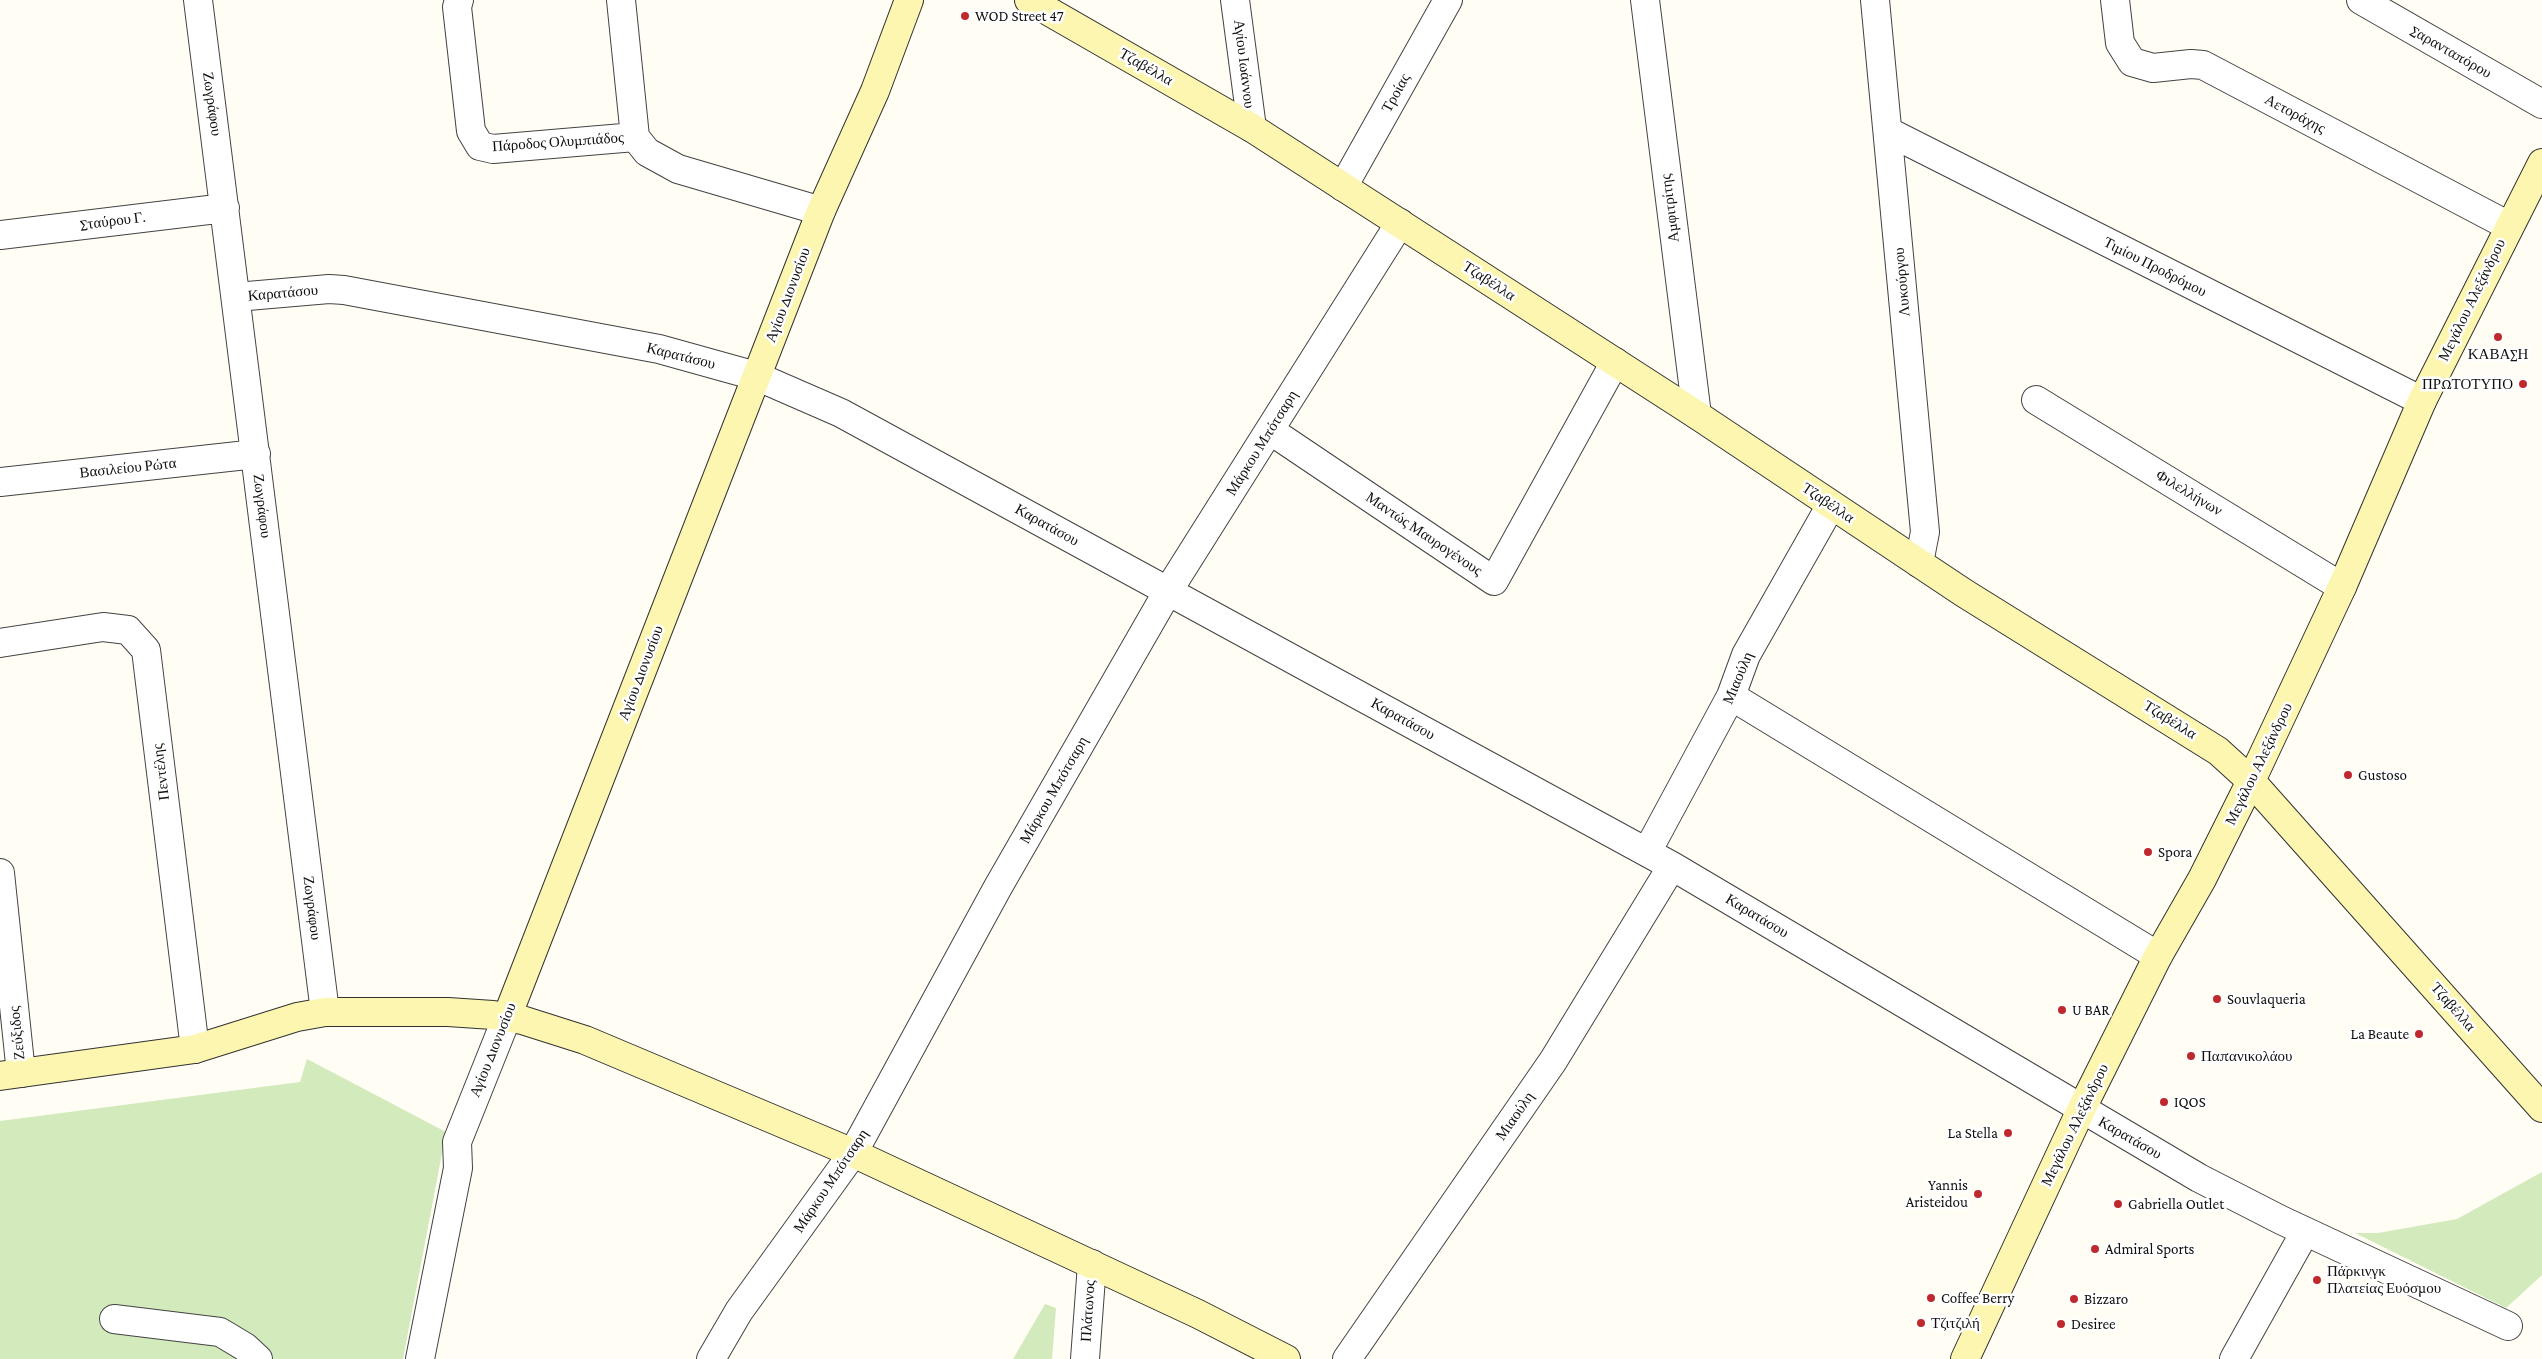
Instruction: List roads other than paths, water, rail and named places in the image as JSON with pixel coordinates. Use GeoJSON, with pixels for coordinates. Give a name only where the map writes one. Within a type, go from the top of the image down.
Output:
{"type":"FeatureCollection","features":[{"type":"Feature","properties":{"kind":"street","name":"Ζωγράφου"},"geometry":{"type":"LineString","coordinates":[[198,0],[226,208],[325,1012]]}},
{"type":"Feature","properties":{"kind":"street","name":"Πάροδος Ολυμπιάδος"},"geometry":{"type":"LineString","coordinates":[[459,0],[457,7],[471,131],[480,146],[493,150],[635,137]]}},
{"type":"Feature","properties":{"kind":"street","name":"Πάροδος Ολυμπιάδος"},"geometry":{"type":"LineString","coordinates":[[621,0],[635,137],[647,152],[678,170],[820,211]]}},
{"type":"Feature","properties":{"kind":"street","name":"Αγίου Διονυσίου"},"geometry":{"type":"LineString","coordinates":[[420,1359],[458,1168],[457,1142],[820,211],[875,91],[909,0]]}},
{"type":"Feature","properties":{"kind":"street","name":"Τζαβέλλα"},"geometry":{"type":"LineString","coordinates":[[1029,0],[1252,128],[1696,415],[1919,563],[2209,744],[2251,781],[2542,1108]]}},
{"type":"Feature","properties":{"kind":"street","name":"Αγίου Ιωάννου"},"geometry":{"type":"LineString","coordinates":[[1235,0],[1252,128]]}},
{"type":"Feature","properties":{"kind":"street","name":"Τροίας"},"geometry":{"type":"LineString","coordinates":[[1343,187],[1448,0]]}},
{"type":"Feature","properties":{"kind":"street","name":"Αμφιτρίτης"},"geometry":{"type":"LineString","coordinates":[[1645,0],[1696,415]]}},
{"type":"Feature","properties":{"kind":"street","name":"Λυκούργου"},"geometry":{"type":"LineString","coordinates":[[1875,0],[1889,132],[1925,532],[1919,563]]}},
{"type":"Feature","properties":{"kind":"street","name":"Αετοράχης"},"geometry":{"type":"LineString","coordinates":[[2115,0],[2120,43],[2132,62],[2153,68],[2191,64],[2204,66],[2509,226]]}},
{"type":"Feature","properties":{"kind":"street","name":"Σαρανταπόρου"},"geometry":{"type":"LineString","coordinates":[[2361,0],[2542,104]]}},
{"type":"Feature","properties":{"kind":"street","name":"Τιμίου Προδρόμου"},"geometry":{"type":"LineString","coordinates":[[1889,132],[2422,401]]}},
{"type":"Feature","properties":{"kind":"street","name":"Μεγάλου Αλεξάνδρου"},"geometry":{"type":"LineString","coordinates":[[1966,1359],[2081,1110],[2158,956],[2202,879],[2251,781],[2342,587],[2422,401],[2542,163]]}},
{"type":"Feature","properties":{"kind":"street","name":"Σταύρου Γ."},"geometry":{"type":"LineString","coordinates":[[0,235],[226,208]]}},
{"type":"Feature","properties":{"kind":"street","name":"Μάρκου Μπότσαρη"},"geometry":{"type":"LineString","coordinates":[[712,1359],[739,1312],[853,1153],[998,887],[1168,590],[1271,431],[1400,223]]}},
{"type":"Feature","properties":{"kind":"street","name":"Καρατάσου"},"geometry":{"type":"LineString","coordinates":[[236,297],[329,289],[344,290],[659,349],[756,376],[841,413],[1672,866],[2081,1110],[2199,1178],[2305,1232],[2508,1326]]}},
{"type":"Feature","properties":{"kind":"street","name":"Μαντώς Μαυρογένους"},"geometry":{"type":"LineString","coordinates":[[1271,431],[1494,582],[1614,362]]}},
{"type":"Feature","properties":{"kind":"street","name":"Φιλελλήνων"},"geometry":{"type":"LineString","coordinates":[[2036,400],[2342,587]]}},
{"type":"Feature","properties":{"kind":"street","name":"Βασιλείου Ρώτα"},"geometry":{"type":"LineString","coordinates":[[0,482],[256,454]]}},
{"type":"Feature","properties":{"kind":"street","name":"Μιαούλη"},"geometry":{"type":"LineString","coordinates":[[1647,852],[1731,696],[1746,655],[1831,504]]}},
{"type":"Feature","properties":{"kind":"street","name":"Πεντέλης"},"geometry":{"type":"LineString","coordinates":[[0,643],[104,627],[128,630],[146,650],[195,1049]]}},
{"type":"Feature","properties":{"kind":"street"},"geometry":{"type":"LineString","coordinates":[[1731,696],[2158,956]]}},
{"type":"Feature","properties":{"kind":"street","name":"Μιαούλη"},"geometry":{"type":"LineString","coordinates":[[1347,1359],[1554,1060],[1672,866]]}},
{"type":"Feature","properties":{"kind":"street","name":"Ζεύξιδος"},"geometry":{"type":"LineString","coordinates":[[0,874],[11,1075]]}},
{"type":"Feature","properties":{"kind":"street"},"geometry":{"type":"LineString","coordinates":[[11,1075],[195,1049],[298,1017],[325,1012],[448,1012],[507,1017],[534,1023],[585,1040],[853,1153],[1092,1264],[1286,1359]]}},
{"type":"Feature","properties":{"kind":"street"},"geometry":{"type":"LineString","coordinates":[[2234,1359],[2305,1232]]}},
{"type":"Feature","properties":{"kind":"street","name":"Πλάτωνος"},"geometry":{"type":"LineString","coordinates":[[1085,1359],[1092,1264]]}},
{"type":"Feature","properties":{"kind":"street"},"geometry":{"type":"LineString","coordinates":[[114,1319],[220,1332],[245,1347],[258,1359]]}},
{"type":"Feature","properties":{"kind":"place","name":"WOD Street 47"},"geometry":{"type":"Point","coordinates":[965,16]}},
{"type":"Feature","properties":{"kind":"place","name":"ΚΑΒΑΣΗ"},"geometry":{"type":"Point","coordinates":[2498,337]}},
{"type":"Feature","properties":{"kind":"place","name":"ΠΡΩΤΟΤΥΠΟ"},"geometry":{"type":"Point","coordinates":[2523,384]}},
{"type":"Feature","properties":{"kind":"place","name":"Gustoso"},"geometry":{"type":"Point","coordinates":[2348,775]}},
{"type":"Feature","properties":{"kind":"place","name":"Spora"},"geometry":{"type":"Point","coordinates":[2148,852]}},
{"type":"Feature","properties":{"kind":"place","name":"Souvlaqueria"},"geometry":{"type":"Point","coordinates":[2217,999]}},
{"type":"Feature","properties":{"kind":"place","name":"U BAR"},"geometry":{"type":"Point","coordinates":[2062,1010]}},
{"type":"Feature","properties":{"kind":"place","name":"La Beaute"},"geometry":{"type":"Point","coordinates":[2419,1034]}},
{"type":"Feature","properties":{"kind":"place","name":"Παπανικολάου"},"geometry":{"type":"Point","coordinates":[2191,1056]}},
{"type":"Feature","properties":{"kind":"place","name":"IQOS"},"geometry":{"type":"Point","coordinates":[2164,1102]}},
{"type":"Feature","properties":{"kind":"place","name":"La Stella"},"geometry":{"type":"Point","coordinates":[2008,1133]}},
{"type":"Feature","properties":{"kind":"place","name":"Yannis Aristeidou"},"geometry":{"type":"Point","coordinates":[1978,1194]}},
{"type":"Feature","properties":{"kind":"place","name":"Gabriella Outlet"},"geometry":{"type":"Point","coordinates":[2118,1204]}},
{"type":"Feature","properties":{"kind":"place","name":"Admiral Sports"},"geometry":{"type":"Point","coordinates":[2095,1249]}},
{"type":"Feature","properties":{"kind":"place","name":"Πάρκινγκ Πλατείας Ευόσμου"},"geometry":{"type":"Point","coordinates":[2317,1280]}},
{"type":"Feature","properties":{"kind":"place","name":"Coffee Berry"},"geometry":{"type":"Point","coordinates":[1931,1298]}},
{"type":"Feature","properties":{"kind":"place","name":"Bizzaro"},"geometry":{"type":"Point","coordinates":[2074,1299]}},
{"type":"Feature","properties":{"kind":"place","name":"Τζιτζιλή"},"geometry":{"type":"Point","coordinates":[1921,1323]}},
{"type":"Feature","properties":{"kind":"place","name":"Desiree"},"geometry":{"type":"Point","coordinates":[2061,1324]}}]}
